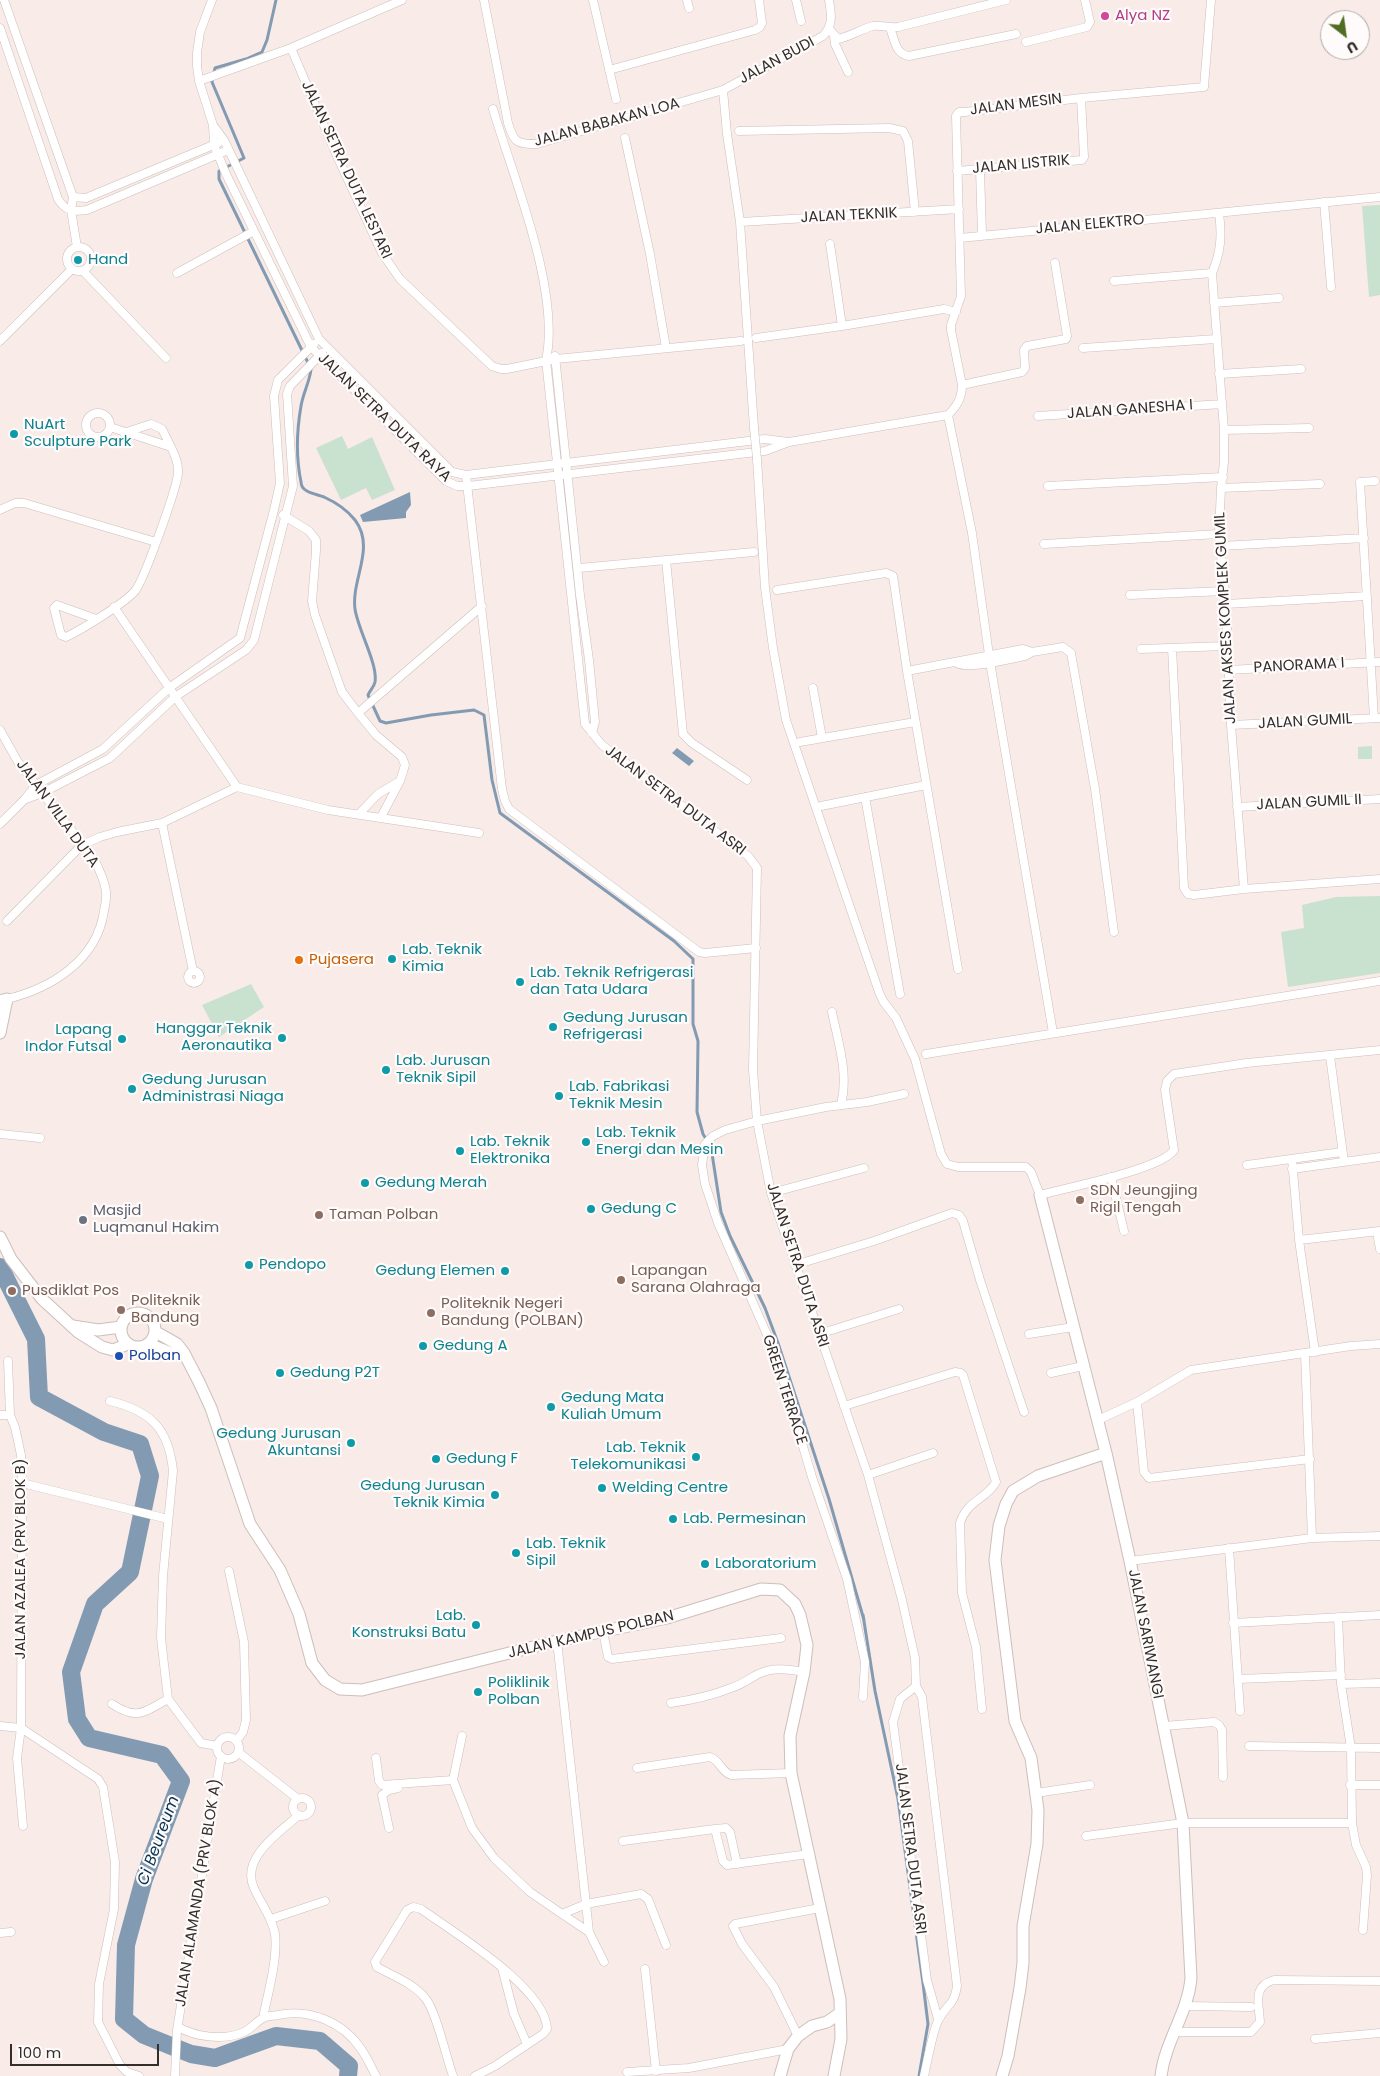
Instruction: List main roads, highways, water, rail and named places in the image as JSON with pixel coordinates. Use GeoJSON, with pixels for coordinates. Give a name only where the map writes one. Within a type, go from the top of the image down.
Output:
{"type":"FeatureCollection","features":[{"type":"Feature","properties":{"kind":"water"},"geometry":{"type":"Polygon","coordinates":[[[410,492],[411,505],[406,512],[406,518],[363,522],[360,515],[410,492]]]}},
{"type":"Feature","properties":{"kind":"water"},"geometry":{"type":"Polygon","coordinates":[[[677,748],[694,761],[689,766],[672,753],[677,748]]]}},
{"type":"Feature","properties":{"kind":"waterway"},"geometry":{"type":"LineString","coordinates":[[276,0],[267,40],[262,52],[215,68],[212,82],[244,158],[219,171],[219,179],[311,369],[302,401],[299,424],[298,453],[301,484],[307,491],[324,497],[345,510],[355,520],[361,531],[363,553],[356,586],[355,609],[374,666],[375,682],[368,695],[380,721],[386,723],[474,710],[484,715],[492,780],[500,813],[674,941],[693,959],[693,1024],[698,1041],[697,1112],[703,1134],[711,1147],[721,1212],[730,1236],[765,1308],[778,1343],[829,1499],[864,1620],[863,1615],[875,1691],[898,1799],[928,2024],[919,2076]]}},
{"type":"Feature","properties":{"kind":"waterway","name":"Ci Beureum"},"geometry":{"type":"LineString","coordinates":[[0,1267],[36,1339],[39,1397],[104,1432],[140,1444],[150,1476],[130,1572],[95,1604],[71,1672],[77,1719],[89,1738],[162,1755],[181,1781],[144,1879],[126,1945],[124,2019],[144,2035],[191,2054],[215,2058],[276,2036],[320,2041],[349,2066],[348,2076]]}},
{"type":"Feature","properties":{"kind":"place","name":"Alya NZ"},"geometry":{"type":"Point","coordinates":[1105,16]}},
{"type":"Feature","properties":{"kind":"place","name":"Hand"},"geometry":{"type":"Point","coordinates":[78,260]}},
{"type":"Feature","properties":{"kind":"place","name":"NuArt Sculpture Park"},"geometry":{"type":"Point","coordinates":[14,434]}},
{"type":"Feature","properties":{"kind":"place","name":"Lab. Teknik Kimia"},"geometry":{"type":"Point","coordinates":[392,959]}},
{"type":"Feature","properties":{"kind":"place","name":"Pujasera"},"geometry":{"type":"Point","coordinates":[299,960]}},
{"type":"Feature","properties":{"kind":"place","name":"Lab. Teknik Refrigerasi dan Tata Udara"},"geometry":{"type":"Point","coordinates":[520,982]}},
{"type":"Feature","properties":{"kind":"place","name":"Gedung Jurusan Refrigerasi"},"geometry":{"type":"Point","coordinates":[553,1027]}},
{"type":"Feature","properties":{"kind":"place","name":"Hanggar Teknik Aeronautika"},"geometry":{"type":"Point","coordinates":[282,1038]}},
{"type":"Feature","properties":{"kind":"place","name":"Lapang Indor Futsal"},"geometry":{"type":"Point","coordinates":[122,1039]}},
{"type":"Feature","properties":{"kind":"place","name":"Lab. Jurusan Teknik Sipil"},"geometry":{"type":"Point","coordinates":[386,1070]}},
{"type":"Feature","properties":{"kind":"place","name":"Gedung Jurusan Administrasi Niaga"},"geometry":{"type":"Point","coordinates":[132,1089]}},
{"type":"Feature","properties":{"kind":"place","name":"Lab. Fabrikasi Teknik Mesin"},"geometry":{"type":"Point","coordinates":[559,1096]}},
{"type":"Feature","properties":{"kind":"place","name":"Lab. Teknik Energi dan Mesin"},"geometry":{"type":"Point","coordinates":[586,1142]}},
{"type":"Feature","properties":{"kind":"place","name":"Lab. Teknik Elektronika"},"geometry":{"type":"Point","coordinates":[460,1151]}},
{"type":"Feature","properties":{"kind":"place","name":"Gedung Merah"},"geometry":{"type":"Point","coordinates":[365,1183]}},
{"type":"Feature","properties":{"kind":"place","name":"SDN Jeungjing Rigil Tengah"},"geometry":{"type":"Point","coordinates":[1080,1200]}},
{"type":"Feature","properties":{"kind":"place","name":"Gedung C"},"geometry":{"type":"Point","coordinates":[591,1209]}},
{"type":"Feature","properties":{"kind":"place","name":"Taman Polban"},"geometry":{"type":"Point","coordinates":[319,1215]}},
{"type":"Feature","properties":{"kind":"place","name":"Masjid Luqmanul Hakim"},"geometry":{"type":"Point","coordinates":[83,1220]}},
{"type":"Feature","properties":{"kind":"place","name":"Pendopo"},"geometry":{"type":"Point","coordinates":[249,1265]}},
{"type":"Feature","properties":{"kind":"place","name":"Gedung Elemen"},"geometry":{"type":"Point","coordinates":[505,1271]}},
{"type":"Feature","properties":{"kind":"place","name":"Lapangan Sarana Olahraga"},"geometry":{"type":"Point","coordinates":[621,1280]}},
{"type":"Feature","properties":{"kind":"place","name":"Pusdiklat Pos"},"geometry":{"type":"Point","coordinates":[12,1291]}},
{"type":"Feature","properties":{"kind":"place","name":"Politeknik Bandung"},"geometry":{"type":"Point","coordinates":[121,1310]}},
{"type":"Feature","properties":{"kind":"place","name":"Politeknik Negeri Bandung (POLBAN)"},"geometry":{"type":"Point","coordinates":[431,1313]}},
{"type":"Feature","properties":{"kind":"place","name":"Gedung A"},"geometry":{"type":"Point","coordinates":[423,1346]}},
{"type":"Feature","properties":{"kind":"place","name":"Polban"},"geometry":{"type":"Point","coordinates":[119,1356]}},
{"type":"Feature","properties":{"kind":"place","name":"Gedung P2T"},"geometry":{"type":"Point","coordinates":[280,1373]}},
{"type":"Feature","properties":{"kind":"place","name":"Gedung Mata Kuliah Umum"},"geometry":{"type":"Point","coordinates":[551,1407]}},
{"type":"Feature","properties":{"kind":"place","name":"Gedung Jurusan Akuntansi"},"geometry":{"type":"Point","coordinates":[351,1443]}},
{"type":"Feature","properties":{"kind":"place","name":"Lab. Teknik Telekomunikasi"},"geometry":{"type":"Point","coordinates":[696,1457]}},
{"type":"Feature","properties":{"kind":"place","name":"Gedung F"},"geometry":{"type":"Point","coordinates":[436,1459]}},
{"type":"Feature","properties":{"kind":"place","name":"Welding Centre"},"geometry":{"type":"Point","coordinates":[602,1488]}},
{"type":"Feature","properties":{"kind":"place","name":"Gedung Jurusan Teknik Kimia"},"geometry":{"type":"Point","coordinates":[495,1495]}},
{"type":"Feature","properties":{"kind":"place","name":"Lab. Permesinan"},"geometry":{"type":"Point","coordinates":[673,1519]}},
{"type":"Feature","properties":{"kind":"place","name":"Lab. Teknik Sipil"},"geometry":{"type":"Point","coordinates":[516,1553]}},
{"type":"Feature","properties":{"kind":"place","name":"Laboratorium"},"geometry":{"type":"Point","coordinates":[705,1564]}},
{"type":"Feature","properties":{"kind":"place","name":"Lab. Konstruksi Batu"},"geometry":{"type":"Point","coordinates":[476,1625]}},
{"type":"Feature","properties":{"kind":"place","name":"Poliklinik Polban"},"geometry":{"type":"Point","coordinates":[478,1692]}}]}
